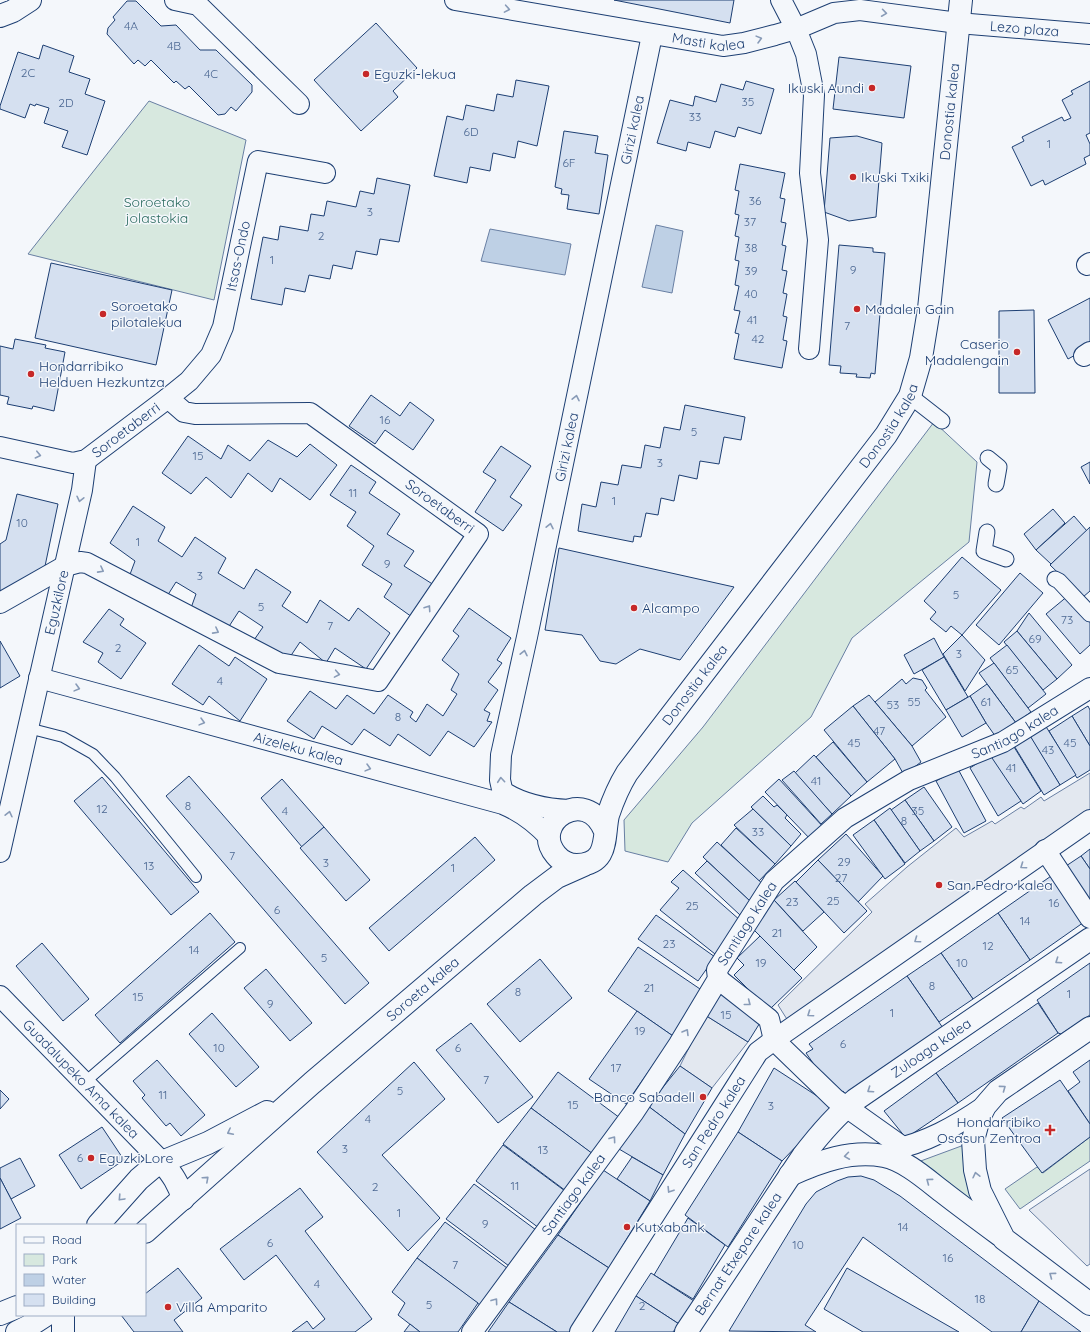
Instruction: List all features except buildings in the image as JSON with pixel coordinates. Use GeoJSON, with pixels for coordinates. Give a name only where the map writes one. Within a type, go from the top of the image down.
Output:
{"type":"FeatureCollection","features":[{"type":"Feature","properties":{"kind":"street"},"geometry":{"type":"LineString","coordinates":[[0,16],[13,11],[30,0]]}},
{"type":"Feature","properties":{"kind":"street"},"geometry":{"type":"LineString","coordinates":[[175,0],[198,6],[299,104]]}},
{"type":"Feature","properties":{"kind":"street","name":"Masti kalea"},"geometry":{"type":"LineString","coordinates":[[455,0],[723,46],[744,43],[796,29],[834,13],[860,10],[958,23]]}},
{"type":"Feature","properties":{"kind":"street"},"geometry":{"type":"LineString","coordinates":[[781,0],[796,29],[806,54],[814,95],[810,172],[818,240],[809,349]]}},
{"type":"Feature","properties":{"kind":"street","name":"Donostia kalea"},"geometry":{"type":"LineString","coordinates":[[584,865],[599,856],[603,848],[606,840],[605,831],[613,800],[627,773],[886,435],[910,396],[921,358],[929,309],[961,0]]}},
{"type":"Feature","properties":{"kind":"street","name":"Lezo plaza"},"geometry":{"type":"LineString","coordinates":[[958,23],[1090,34]]}},
{"type":"Feature","properties":{"kind":"street","name":"Girizi kalea"},"geometry":{"type":"LineString","coordinates":[[574,809],[551,809],[533,805],[505,793],[502,790],[500,780],[501,756],[652,35]]}},
{"type":"Feature","properties":{"kind":"street","name":"Itsas-Ondo"},"geometry":{"type":"LineString","coordinates":[[168,398],[189,381],[211,355],[223,327],[258,161],[325,173]]}},
{"type":"Feature","properties":{"kind":"street"},"geometry":{"type":"LineString","coordinates":[[910,396],[942,421]]}},
{"type":"Feature","properties":{"kind":"street","name":"Soroetaberri"},"geometry":{"type":"LineString","coordinates":[[168,398],[184,412],[195,414],[310,413],[478,534],[378,681],[278,663],[87,563],[80,562],[65,566],[82,490],[86,460],[168,398]]}},
{"type":"Feature","properties":{"kind":"street"},"geometry":{"type":"LineString","coordinates":[[0,446],[73,463],[86,460]]}},
{"type":"Feature","properties":{"kind":"street"},"geometry":{"type":"LineString","coordinates":[[988,458],[999,467],[996,484]]}},
{"type":"Feature","properties":{"kind":"street"},"geometry":{"type":"LineString","coordinates":[[987,532],[984,551],[1006,559]]}},
{"type":"Feature","properties":{"kind":"street","name":"Eguzkilore"},"geometry":{"type":"LineString","coordinates":[[0,603],[65,566]]}},
{"type":"Feature","properties":{"kind":"street","name":"Eguzkilore"},"geometry":{"type":"LineString","coordinates":[[0,852],[65,566]]}},
{"type":"Feature","properties":{"kind":"street"},"geometry":{"type":"LineString","coordinates":[[1055,579],[1059,581],[1090,614]]}},
{"type":"Feature","properties":{"kind":"street","name":"Aizeleku kalea"},"geometry":{"type":"LineString","coordinates":[[38,683],[503,804],[517,810],[540,826],[550,841]]}},
{"type":"Feature","properties":{"kind":"street","name":"Santiago kalea"},"geometry":{"type":"LineString","coordinates":[[472,1332],[634,1112],[679,1044],[718,979],[717,970],[774,881],[845,818],[909,780],[1003,742],[1090,688]]}},
{"type":"Feature","properties":{"kind":"street","name":"Donostia kalea"},"geometry":{"type":"LineString","coordinates":[[550,841],[550,829],[554,821],[561,814],[574,809],[604,793],[627,773]]}},
{"type":"Feature","properties":{"kind":"street"},"geometry":{"type":"LineString","coordinates":[[574,809],[588,811],[596,816],[602,822],[605,831]]}},
{"type":"Feature","properties":{"kind":"street","name":"San Pedro kalea"},"geometry":{"type":"LineString","coordinates":[[580,1332],[758,1052],[1090,820]]}},
{"type":"Feature","properties":{"kind":"street"},"geometry":{"type":"LineString","coordinates":[[550,841],[554,852],[559,859],[566,863],[584,865]]}},
{"type":"Feature","properties":{"kind":"street","name":"Soroeta kalea"},"geometry":{"type":"LineString","coordinates":[[533,895],[541,883],[546,870],[550,841]]}},
{"type":"Feature","properties":{"kind":"street"},"geometry":{"type":"LineString","coordinates":[[1045,850],[1090,918]]}},
{"type":"Feature","properties":{"kind":"street","name":"Soroeta kalea"},"geometry":{"type":"LineString","coordinates":[[146,1231],[312,1083],[533,895],[557,878],[584,865]]}},
{"type":"Feature","properties":{"kind":"street","name":"Zuloaga kalea"},"geometry":{"type":"LineString","coordinates":[[790,1175],[823,1130],[846,1107],[1090,939]]}},
{"type":"Feature","properties":{"kind":"street"},"geometry":{"type":"LineString","coordinates":[[718,979],[769,1019],[774,1040],[835,1100],[846,1107],[887,1153],[918,1173],[1004,1239],[1088,1298]]}},
{"type":"Feature","properties":{"kind":"street","name":"Guadalupeko Ama kalea"},"geometry":{"type":"LineString","coordinates":[[0,996],[162,1162]]}},
{"type":"Feature","properties":{"kind":"street"},"geometry":{"type":"LineString","coordinates":[[1004,1239],[980,1191],[975,1170],[973,1140],[982,1112],[998,1091],[1090,1028]]}},
{"type":"Feature","properties":{"kind":"street","name":"Soroeta kalea"},"geometry":{"type":"LineString","coordinates":[[99,1224],[139,1179],[152,1168],[162,1162],[208,1143],[253,1120],[312,1083]]}},
{"type":"Feature","properties":{"kind":"street"},"geometry":{"type":"LineString","coordinates":[[790,1175],[833,1158],[858,1154],[887,1153],[933,1136],[982,1112]]}},
{"type":"Feature","properties":{"kind":"street"},"geometry":{"type":"LineString","coordinates":[[162,1162],[175,1179],[183,1199]]}},
{"type":"Feature","properties":{"kind":"street","name":"Bernat Etxepare kalea"},"geometry":{"type":"LineString","coordinates":[[686,1332],[790,1175]]}},
{"type":"Feature","properties":{"kind":"street"},"geometry":{"type":"LineString","coordinates":[[0,1314],[16,1307]]}},
{"type":"Feature","properties":{"kind":"street"},"geometry":{"type":"LineString","coordinates":[[17,1332],[44,1316]]}},
{"type":"Feature","properties":{"kind":"street"},"geometry":{"type":"LineString","coordinates":[[63,1316],[63,1332]]}},
{"type":"Feature","properties":{"kind":"lane"},"geometry":{"type":"LineString","coordinates":[[28,728],[63,737],[93,754],[115,777],[196,877]]}},
{"type":"Feature","properties":{"kind":"lane"},"geometry":{"type":"LineString","coordinates":[[85,1082],[240,948]]}},
{"type":"Feature","properties":{"kind":"green space","name":"Soroetako jolastokia"},"geometry":{"type":"Polygon","coordinates":[[[149,101],[246,140],[214,300],[28,254],[149,101]]]}},
{"type":"Feature","properties":{"kind":"green space"},"geometry":{"type":"Polygon","coordinates":[[[934,422],[977,462],[969,542],[852,638],[811,717],[692,823],[668,862],[625,851],[624,820],[703,727],[934,422]]]}},
{"type":"Feature","properties":{"kind":"green space"},"geometry":{"type":"Polygon","coordinates":[[[1090,1137],[1090,1161],[1020,1209],[1005,1189],[1037,1167],[1043,1173],[1090,1137]]]}},
{"type":"Feature","properties":{"kind":"green space"},"geometry":{"type":"Polygon","coordinates":[[[964,1145],[987,1215],[918,1162],[964,1145]]]}},
{"type":"Feature","properties":{"kind":"shaded area","name":"San Pedro kalea"},"geometry":{"type":"Polygon","coordinates":[[[1090,773],[1090,817],[790,1024],[778,1005],[872,912],[865,904],[907,867],[956,828],[964,837],[992,821],[995,824],[1021,807],[1024,809],[1041,797],[1044,801],[1090,773]]]}},
{"type":"Feature","properties":{"kind":"shaded area"},"geometry":{"type":"Polygon","coordinates":[[[705,1015],[748,1042],[712,1088],[680,1066],[705,1015]]]}},
{"type":"Feature","properties":{"kind":"shaded area"},"geometry":{"type":"Polygon","coordinates":[[[1090,1169],[1090,1264],[1087,1266],[1029,1210],[1090,1169]]]}},
{"type":"Feature","properties":{"kind":"water"},"geometry":{"type":"Polygon","coordinates":[[[656,225],[683,231],[672,293],[642,287],[656,225]]]}},
{"type":"Feature","properties":{"kind":"water"},"geometry":{"type":"Polygon","coordinates":[[[490,229],[571,244],[565,275],[481,261],[490,229]]]}},
{"type":"Feature","properties":{"kind":"place","name":"Eguzki-lekua"},"geometry":{"type":"Point","coordinates":[366,74]}},
{"type":"Feature","properties":{"kind":"place","name":"Ikuski Aundi"},"geometry":{"type":"Point","coordinates":[872,88]}},
{"type":"Feature","properties":{"kind":"place","name":"Ikuski Txiki"},"geometry":{"type":"Point","coordinates":[853,177]}},
{"type":"Feature","properties":{"kind":"place","name":"Madalen Gain"},"geometry":{"type":"Point","coordinates":[857,309]}},
{"type":"Feature","properties":{"kind":"place","name":"Soroetako pilotalekua"},"geometry":{"type":"Point","coordinates":[103,314]}},
{"type":"Feature","properties":{"kind":"place","name":"Caserio Madalengain"},"geometry":{"type":"Point","coordinates":[1017,352]}},
{"type":"Feature","properties":{"kind":"place","name":"Hondarribiko Helduen Hezkuntza"},"geometry":{"type":"Point","coordinates":[31,374]}},
{"type":"Feature","properties":{"kind":"place","name":"Alcampo"},"geometry":{"type":"Point","coordinates":[634,608]}},
{"type":"Feature","properties":{"kind":"place","name":"San Pedro kalea"},"geometry":{"type":"Point","coordinates":[939,885]}},
{"type":"Feature","properties":{"kind":"place","name":"Banco Sabadell"},"geometry":{"type":"Point","coordinates":[703,1097]}},
{"type":"Feature","properties":{"kind":"place","name":"Hondarribiko Osasun Zentroa"},"geometry":{"type":"Point","coordinates":[1050,1130]}},
{"type":"Feature","properties":{"kind":"place","name":"Eguzki Lore"},"geometry":{"type":"Point","coordinates":[91,1158]}},
{"type":"Feature","properties":{"kind":"place","name":"Kutxabank"},"geometry":{"type":"Point","coordinates":[627,1227]}},
{"type":"Feature","properties":{"kind":"place","name":"Villa Amparito"},"geometry":{"type":"Point","coordinates":[168,1307]}}]}
